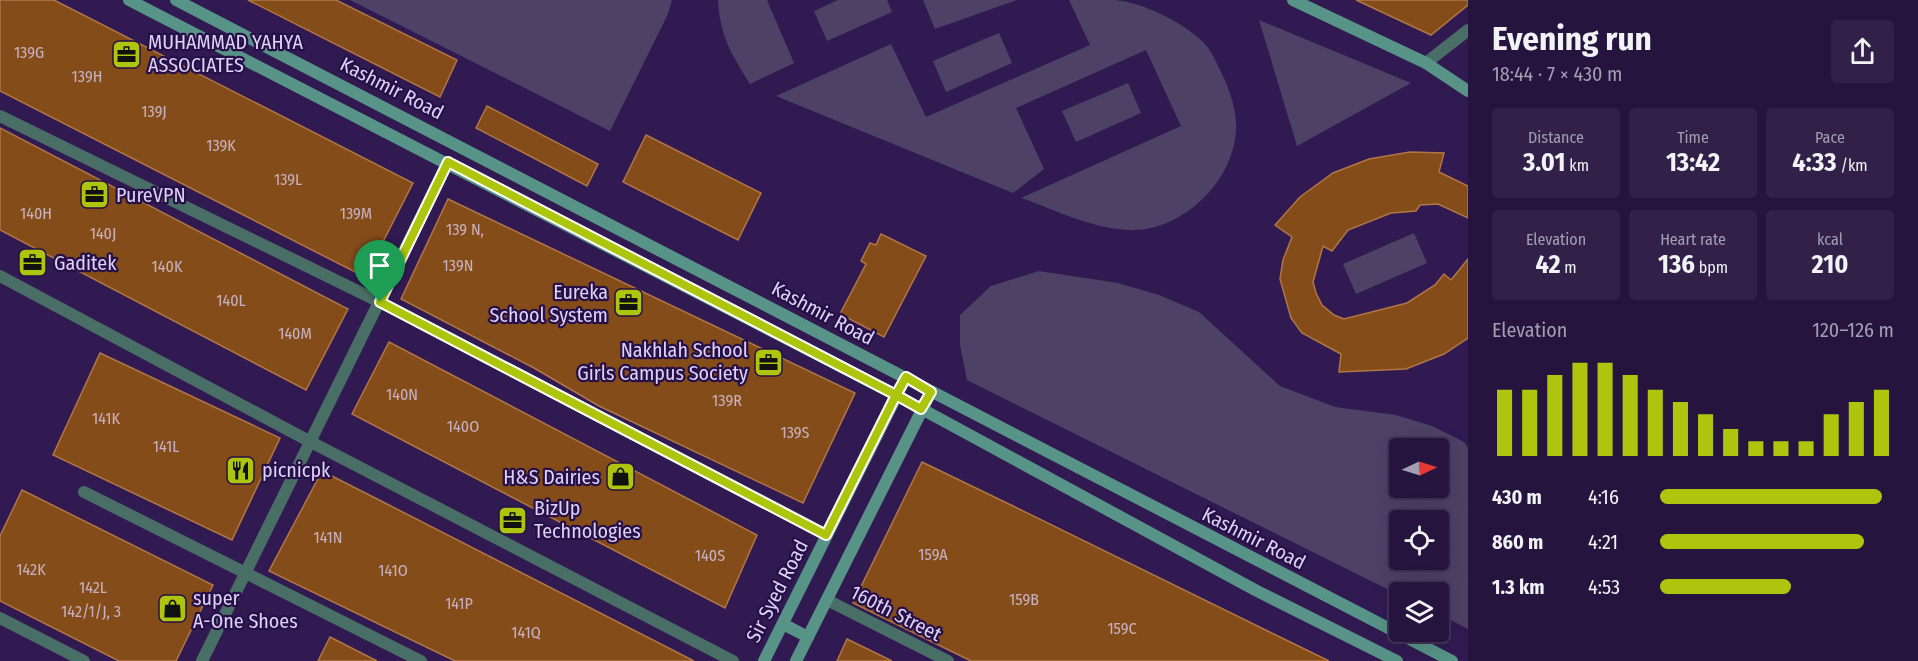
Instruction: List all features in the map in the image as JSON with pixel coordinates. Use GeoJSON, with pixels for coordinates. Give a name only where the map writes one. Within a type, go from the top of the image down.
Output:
{"type":"FeatureCollection","features":[{"type":"Feature","properties":{"kind":"main road","name":"Kashmir Road"},"geometry":{"type":"LineString","coordinates":[[129,0],[448,162],[896,395],[1257,591],[1397,661]]}},
{"type":"Feature","properties":{"kind":"main road","name":"Kashmir Road"},"geometry":{"type":"LineString","coordinates":[[176,0],[1452,661]]}},
{"type":"Feature","properties":{"kind":"main road"},"geometry":{"type":"LineString","coordinates":[[1293,0],[1426,63],[1468,91]]}},
{"type":"Feature","properties":{"kind":"main road","name":"Sir Syed Road"},"geometry":{"type":"LineString","coordinates":[[764,661],[906,377]]}},
{"type":"Feature","properties":{"kind":"main road"},"geometry":{"type":"LineString","coordinates":[[796,661],[931,392]]}},
{"type":"Feature","properties":{"kind":"main road"},"geometry":{"type":"LineString","coordinates":[[783,624],[808,637]]}},
{"type":"Feature","properties":{"kind":"street"},"geometry":{"type":"LineString","coordinates":[[1426,63],[1468,30]]}},
{"type":"Feature","properties":{"kind":"street"},"geometry":{"type":"LineString","coordinates":[[0,116],[380,302],[826,535]]}},
{"type":"Feature","properties":{"kind":"street"},"geometry":{"type":"LineString","coordinates":[[202,661],[448,162]]}},
{"type":"Feature","properties":{"kind":"street"},"geometry":{"type":"LineString","coordinates":[[0,276],[309,441],[733,661]]}},
{"type":"Feature","properties":{"kind":"street"},"geometry":{"type":"LineString","coordinates":[[84,492],[421,661]]}},
{"type":"Feature","properties":{"kind":"street","name":"160th Street"},"geometry":{"type":"LineString","coordinates":[[827,600],[948,661]]}},
{"type":"Feature","properties":{"kind":"street"},"geometry":{"type":"LineString","coordinates":[[0,618],[84,661]]}},
{"type":"Feature","properties":{"kind":"shaded area"},"geometry":{"type":"Polygon","coordinates":[[[350,0],[672,0],[668,14],[610,131],[350,0]]]}},
{"type":"Feature","properties":{"kind":"shaded area"},"geometry":{"type":"Polygon","coordinates":[[[718,0],[767,0],[794,63],[750,84],[737,63],[724,34],[718,0]]]}},
{"type":"Feature","properties":{"kind":"shaded area"},"geometry":{"type":"Polygon","coordinates":[[[838,0],[887,0],[892,12],[827,41],[814,11],[838,0]]]}},
{"type":"Feature","properties":{"kind":"shaded area"},"geometry":{"type":"Polygon","coordinates":[[[923,0],[1017,0],[935,29],[923,0]]]}},
{"type":"Feature","properties":{"kind":"shaded area"},"geometry":{"type":"Polygon","coordinates":[[[1069,0],[1115,0],[1138,5],[1163,15],[1204,43],[1225,79],[1233,103],[1236,122],[1235,143],[1228,162],[1218,181],[1204,197],[1188,211],[1170,222],[1150,228],[1116,229],[1088,223],[1021,198],[1181,126],[1146,50],[1016,108],[1044,169],[1013,193],[776,96],[891,44],[926,117],[1090,45],[1069,0]]]}},
{"type":"Feature","properties":{"kind":"shaded area"},"geometry":{"type":"Polygon","coordinates":[[[1259,20],[1411,83],[1297,146],[1259,20]]]}},
{"type":"Feature","properties":{"kind":"shaded area"},"geometry":{"type":"Polygon","coordinates":[[[999,33],[1012,63],[946,92],[933,61],[999,33]]]}},
{"type":"Feature","properties":{"kind":"shaded area"},"geometry":{"type":"Polygon","coordinates":[[[1128,83],[1141,113],[1076,142],[1062,111],[1128,83]]]}},
{"type":"Feature","properties":{"kind":"shaded area"},"geometry":{"type":"Polygon","coordinates":[[[1414,233],[1427,263],[1356,294],[1343,264],[1414,233]]]}},
{"type":"Feature","properties":{"kind":"shaded area"},"geometry":{"type":"Polygon","coordinates":[[[1039,271],[1118,283],[1159,295],[1199,312],[1280,386],[1335,407],[1396,415],[1432,426],[1464,442],[1468,448],[1468,629],[1449,619],[1449,582],[1389,582],[1389,590],[967,380],[960,345],[960,315],[991,286],[1039,271]]]}},
{"type":"Feature","properties":{"kind":"building"},"geometry":{"type":"Polygon","coordinates":[[[0,0],[54,0],[413,183],[365,277],[0,91],[0,0]]]}},
{"type":"Feature","properties":{"kind":"building"},"geometry":{"type":"Polygon","coordinates":[[[248,0],[336,0],[457,60],[440,97],[248,0]]]}},
{"type":"Feature","properties":{"kind":"building"},"geometry":{"type":"Polygon","coordinates":[[[1356,0],[1468,0],[1468,5],[1431,35],[1356,0]]]}},
{"type":"Feature","properties":{"kind":"building"},"geometry":{"type":"Polygon","coordinates":[[[487,106],[598,164],[587,186],[476,128],[487,106]]]}},
{"type":"Feature","properties":{"kind":"building"},"geometry":{"type":"Polygon","coordinates":[[[0,128],[348,309],[306,390],[0,230],[0,128]]]}},
{"type":"Feature","properties":{"kind":"building"},"geometry":{"type":"Polygon","coordinates":[[[646,135],[761,193],[738,240],[623,182],[646,135]]]}},
{"type":"Feature","properties":{"kind":"building"},"geometry":{"type":"Polygon","coordinates":[[[1410,152],[1444,153],[1439,172],[1468,186],[1468,218],[1438,204],[1420,205],[1416,211],[1391,213],[1348,230],[1332,251],[1323,246],[1313,282],[1316,293],[1322,305],[1334,315],[1344,319],[1407,303],[1435,285],[1444,274],[1451,280],[1468,259],[1468,338],[1444,354],[1406,369],[1339,372],[1341,354],[1302,333],[1291,318],[1280,279],[1283,260],[1292,237],[1275,225],[1300,197],[1333,173],[1369,159],[1410,152]]]}},
{"type":"Feature","properties":{"kind":"building"},"geometry":{"type":"Polygon","coordinates":[[[448,199],[855,393],[803,503],[599,406],[534,368],[401,299],[448,199]]]}},
{"type":"Feature","properties":{"kind":"building"},"geometry":{"type":"Polygon","coordinates":[[[881,234],[926,256],[884,337],[840,314],[866,264],[861,261],[870,243],[876,245],[881,234]]]}},
{"type":"Feature","properties":{"kind":"building"},"geometry":{"type":"Polygon","coordinates":[[[389,342],[757,535],[725,608],[352,414],[389,342]]]}},
{"type":"Feature","properties":{"kind":"building"},"geometry":{"type":"Polygon","coordinates":[[[100,353],[280,438],[232,540],[53,455],[100,353]]]}},
{"type":"Feature","properties":{"kind":"building"},"geometry":{"type":"Polygon","coordinates":[[[922,462],[1329,661],[971,661],[853,603],[922,462]]]}},
{"type":"Feature","properties":{"kind":"building"},"geometry":{"type":"Polygon","coordinates":[[[322,471],[694,661],[455,661],[269,571],[322,471]]]}},
{"type":"Feature","properties":{"kind":"building"},"geometry":{"type":"Polygon","coordinates":[[[22,490],[213,585],[176,661],[119,661],[0,601],[0,536],[22,490]]]}},
{"type":"Feature","properties":{"kind":"building"},"geometry":{"type":"Polygon","coordinates":[[[330,637],[377,661],[318,661],[330,637]]]}},
{"type":"Feature","properties":{"kind":"building"},"geometry":{"type":"Polygon","coordinates":[[[847,639],[892,661],[837,661],[847,639]]]}},
{"type":"Feature","properties":{"kind":"place","name":"MUHAMMAD YAHYA ASSOCIATES"},"geometry":{"type":"Point","coordinates":[127,54]}},
{"type":"Feature","properties":{"kind":"place","name":"PureVPN"},"geometry":{"type":"Point","coordinates":[95,195]}},
{"type":"Feature","properties":{"kind":"place","name":"Gaditek"},"geometry":{"type":"Point","coordinates":[33,263]}},
{"type":"Feature","properties":{"kind":"place","name":"Eureka School System"},"geometry":{"type":"Point","coordinates":[629,303]}},
{"type":"Feature","properties":{"kind":"place","name":"Nakhlah School Girls Campus Society"},"geometry":{"type":"Point","coordinates":[769,362]}},
{"type":"Feature","properties":{"kind":"place","name":"picnicpk"},"geometry":{"type":"Point","coordinates":[241,470]}},
{"type":"Feature","properties":{"kind":"place","name":"H&S Dairies"},"geometry":{"type":"Point","coordinates":[621,477]}},
{"type":"Feature","properties":{"kind":"place","name":"BizUp Technologies"},"geometry":{"type":"Point","coordinates":[513,520]}},
{"type":"Feature","properties":{"kind":"place","name":"super A-One Shoes"},"geometry":{"type":"Point","coordinates":[172,609]}},
{"type":"Feature","properties":{"kind":"route"},"geometry":{"type":"LineString","coordinates":[[380,302],[448,162],[896,395],[921,409],[931,392],[906,377],[896,395],[826,535],[380,302]]}}]}
